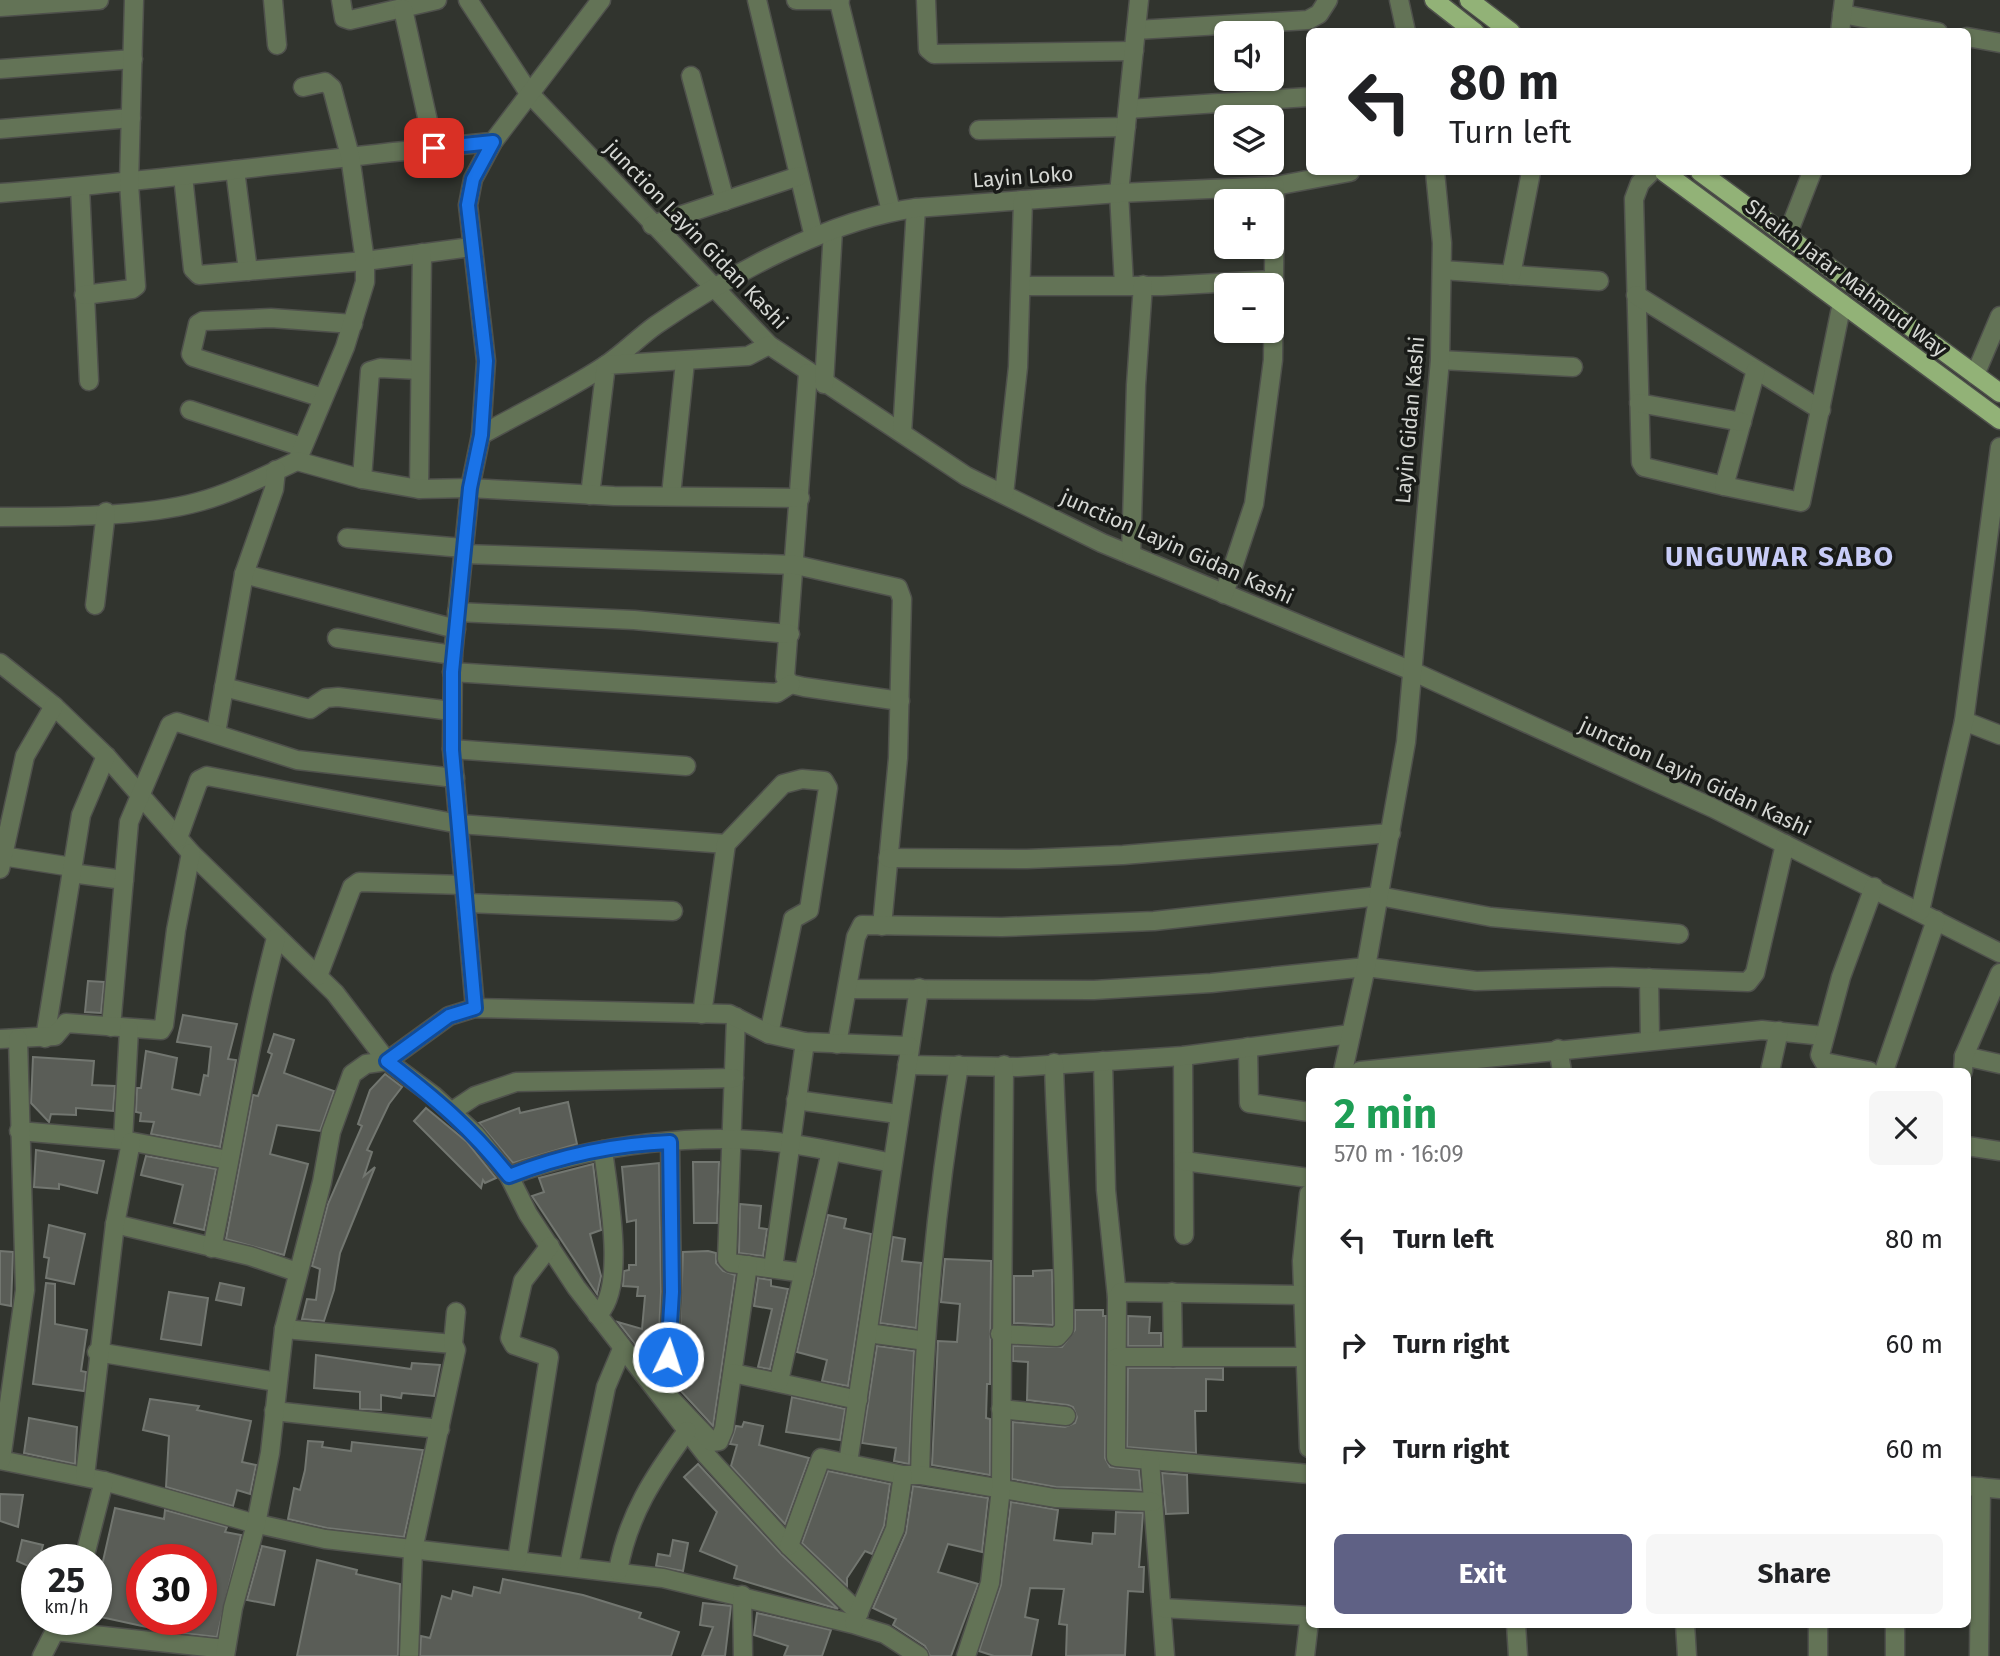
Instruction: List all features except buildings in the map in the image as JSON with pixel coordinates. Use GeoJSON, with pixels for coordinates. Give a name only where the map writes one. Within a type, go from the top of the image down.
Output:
{"type":"FeatureCollection","features":[{"type":"Feature","properties":{"kind":"main road"},"geometry":{"type":"LineString","coordinates":[[1434,0],[1470,28]]}},
{"type":"Feature","properties":{"kind":"main road"},"geometry":{"type":"LineString","coordinates":[[1469,0],[1506,28]]}},
{"type":"Feature","properties":{"kind":"main road","name":"Sheikh Jafar Mahmud Way"},"geometry":{"type":"LineString","coordinates":[[1668,175],[2000,420]]}},
{"type":"Feature","properties":{"kind":"main road","name":"Sheikh Jafar Mahmud Way"},"geometry":{"type":"LineString","coordinates":[[1704,175],[2000,393]]}},
{"type":"Feature","properties":{"kind":"street"},"geometry":{"type":"LineString","coordinates":[[0,7],[99,0]]}},
{"type":"Feature","properties":{"kind":"street"},"geometry":{"type":"LineString","coordinates":[[85,295],[136,286],[129,183],[134,0]]}},
{"type":"Feature","properties":{"kind":"street"},"geometry":{"type":"LineString","coordinates":[[273,0],[277,45]]}},
{"type":"Feature","properties":{"kind":"street"},"geometry":{"type":"LineString","coordinates":[[341,0],[344,18],[350,20],[437,0]]}},
{"type":"Feature","properties":{"kind":"street","name":"junction Layin Gidan Kashi"},"geometry":{"type":"LineString","coordinates":[[468,0],[529,93],[769,345],[966,476],[1131,555],[1412,671],[1785,844],[2000,953]]}},
{"type":"Feature","properties":{"kind":"street"},"geometry":{"type":"LineString","coordinates":[[475,1008],[452,750],[456,620],[470,488],[481,435],[486,361],[468,205],[473,179],[493,142],[601,0]]}},
{"type":"Feature","properties":{"kind":"street"},"geometry":{"type":"LineString","coordinates":[[757,0],[814,237]]}},
{"type":"Feature","properties":{"kind":"street"},"geometry":{"type":"LineString","coordinates":[[796,0],[839,1],[891,212]]}},
{"type":"Feature","properties":{"kind":"street"},"geometry":{"type":"LineString","coordinates":[[926,0],[928,49],[934,54],[1134,51]]}},
{"type":"Feature","properties":{"kind":"street"},"geometry":{"type":"LineString","coordinates":[[1124,285],[1119,193],[1139,0]]}},
{"type":"Feature","properties":{"kind":"street"},"geometry":{"type":"LineString","coordinates":[[1136,30],[1308,20],[1319,14],[1328,0]]}},
{"type":"Feature","properties":{"kind":"street"},"geometry":{"type":"LineString","coordinates":[[1399,0],[1405,28]]}},
{"type":"Feature","properties":{"kind":"street"},"geometry":{"type":"LineString","coordinates":[[403,9],[434,148]]}},
{"type":"Feature","properties":{"kind":"street"},"geometry":{"type":"LineString","coordinates":[[1842,15],[1915,28]]}},
{"type":"Feature","properties":{"kind":"street"},"geometry":{"type":"LineString","coordinates":[[1971,38],[2000,43]]}},
{"type":"Feature","properties":{"kind":"street"},"geometry":{"type":"LineString","coordinates":[[0,69],[133,59]]}},
{"type":"Feature","properties":{"kind":"street"},"geometry":{"type":"LineString","coordinates":[[691,76],[725,201]]}},
{"type":"Feature","properties":{"kind":"street"},"geometry":{"type":"LineString","coordinates":[[0,517],[160,509],[196,503],[231,491],[276,470],[299,454],[353,324],[365,282],[365,261],[350,156],[330,84],[303,86]]}},
{"type":"Feature","properties":{"kind":"street"},"geometry":{"type":"LineString","coordinates":[[979,130],[1127,118],[1306,97]]}},
{"type":"Feature","properties":{"kind":"street"},"geometry":{"type":"LineString","coordinates":[[0,129],[131,118]]}},
{"type":"Feature","properties":{"kind":"street"},"geometry":{"type":"LineString","coordinates":[[0,193],[129,183],[493,142]]}},
{"type":"Feature","properties":{"kind":"street"},"geometry":{"type":"LineString","coordinates":[[235,170],[248,271]]}},
{"type":"Feature","properties":{"kind":"street","name":"Layin Loko"},"geometry":{"type":"LineString","coordinates":[[481,435],[606,365],[655,326],[715,289],[814,237],[891,212],[1119,193],[1276,186],[1334,175]]}},
{"type":"Feature","properties":{"kind":"street","name":"Layin Gidan Kashi"},"geometry":{"type":"LineString","coordinates":[[1344,1068],[1366,967],[1406,742],[1440,360],[1443,270],[1435,175]]}},
{"type":"Feature","properties":{"kind":"street"},"geometry":{"type":"LineString","coordinates":[[1511,275],[1530,175]]}},
{"type":"Feature","properties":{"kind":"street"},"geometry":{"type":"LineString","coordinates":[[1648,175],[1640,183],[1634,199],[1640,452],[1644,467],[1801,502],[1842,303]]}},
{"type":"Feature","properties":{"kind":"street"},"geometry":{"type":"LineString","coordinates":[[1787,236],[1811,175]]}},
{"type":"Feature","properties":{"kind":"street"},"geometry":{"type":"LineString","coordinates":[[183,176],[195,274],[365,261],[471,247]]}},
{"type":"Feature","properties":{"kind":"street"},"geometry":{"type":"LineString","coordinates":[[652,225],[799,176]]}},
{"type":"Feature","properties":{"kind":"street"},"geometry":{"type":"LineString","coordinates":[[1274,273],[1276,186]]}},
{"type":"Feature","properties":{"kind":"street"},"geometry":{"type":"LineString","coordinates":[[80,187],[89,381]]}},
{"type":"Feature","properties":{"kind":"street"},"geometry":{"type":"LineString","coordinates":[[1004,494],[1018,367],[1023,200]]}},
{"type":"Feature","properties":{"kind":"street"},"geometry":{"type":"LineString","coordinates":[[902,433],[916,208]]}},
{"type":"Feature","properties":{"kind":"street"},"geometry":{"type":"LineString","coordinates":[[824,384],[832,230]]}},
{"type":"Feature","properties":{"kind":"street"},"geometry":{"type":"LineString","coordinates":[[419,489],[422,253]]}},
{"type":"Feature","properties":{"kind":"street"},"geometry":{"type":"LineString","coordinates":[[1443,270],[1598,281]]}},
{"type":"Feature","properties":{"kind":"street"},"geometry":{"type":"LineString","coordinates":[[1021,286],[1214,282]]}},
{"type":"Feature","properties":{"kind":"street"},"geometry":{"type":"LineString","coordinates":[[1131,555],[1136,385],[1143,285]]}},
{"type":"Feature","properties":{"kind":"street"},"geometry":{"type":"LineString","coordinates":[[1636,295],[1821,410]]}},
{"type":"Feature","properties":{"kind":"street"},"geometry":{"type":"LineString","coordinates":[[1975,375],[2000,316]]}},
{"type":"Feature","properties":{"kind":"street"},"geometry":{"type":"LineString","coordinates":[[323,398],[193,357],[191,355],[198,324],[203,321],[271,318],[353,324]]}},
{"type":"Feature","properties":{"kind":"street"},"geometry":{"type":"LineString","coordinates":[[1224,594],[1254,504],[1273,343]]}},
{"type":"Feature","properties":{"kind":"street"},"geometry":{"type":"LineString","coordinates":[[590,495],[606,365],[748,356],[769,345]]}},
{"type":"Feature","properties":{"kind":"street"},"geometry":{"type":"LineString","coordinates":[[1440,360],[1573,367]]}},
{"type":"Feature","properties":{"kind":"street"},"geometry":{"type":"LineString","coordinates":[[671,495],[685,362]]}},
{"type":"Feature","properties":{"kind":"street"},"geometry":{"type":"LineString","coordinates":[[362,479],[370,371],[380,368],[420,370]]}},
{"type":"Feature","properties":{"kind":"street"},"geometry":{"type":"LineString","coordinates":[[1724,486],[1756,370]]}},
{"type":"Feature","properties":{"kind":"street"},"geometry":{"type":"LineString","coordinates":[[808,373],[796,565],[785,677],[791,684],[900,701]]}},
{"type":"Feature","properties":{"kind":"street"},"geometry":{"type":"LineString","coordinates":[[1639,403],[1742,422]]}},
{"type":"Feature","properties":{"kind":"street"},"geometry":{"type":"LineString","coordinates":[[190,410],[362,479],[419,489],[470,488],[590,495],[800,498]]}},
{"type":"Feature","properties":{"kind":"street"},"geometry":{"type":"LineString","coordinates":[[1885,1068],[1928,915],[1964,721],[2000,447]]}},
{"type":"Feature","properties":{"kind":"street"},"geometry":{"type":"LineString","coordinates":[[216,733],[244,574],[274,489],[276,470]]}},
{"type":"Feature","properties":{"kind":"street"},"geometry":{"type":"LineString","coordinates":[[94,604],[106,512]]}},
{"type":"Feature","properties":{"kind":"street"},"geometry":{"type":"LineString","coordinates":[[347,538],[463,551],[796,565],[898,588],[902,599],[898,758],[882,926]]}},
{"type":"Feature","properties":{"kind":"street"},"geometry":{"type":"LineString","coordinates":[[244,574],[456,620],[634,620],[790,634]]}},
{"type":"Feature","properties":{"kind":"street"},"geometry":{"type":"LineString","coordinates":[[337,638],[453,664],[777,693],[791,684]]}},
{"type":"Feature","properties":{"kind":"street"},"geometry":{"type":"LineString","coordinates":[[0,663],[54,706],[106,756],[191,852],[335,993],[387,1061],[475,1133],[509,1176],[550,1246],[622,1349],[687,1431],[856,1618]]}},
{"type":"Feature","properties":{"kind":"street"},"geometry":{"type":"LineString","coordinates":[[224,687],[310,709],[326,698],[338,697],[452,711]]}},
{"type":"Feature","properties":{"kind":"street"},"geometry":{"type":"LineString","coordinates":[[54,706],[25,757],[1,862],[72,870],[124,880]]}},
{"type":"Feature","properties":{"kind":"street"},"geometry":{"type":"LineString","coordinates":[[1964,721],[2000,735]]}},
{"type":"Feature","properties":{"kind":"street"},"geometry":{"type":"LineString","coordinates":[[85,1476],[97,1352],[127,1141],[120,1028],[124,880],[129,822],[170,725],[177,722],[297,760],[455,778]]}},
{"type":"Feature","properties":{"kind":"street"},"geometry":{"type":"LineString","coordinates":[[452,750],[686,766]]}},
{"type":"Feature","properties":{"kind":"street"},"geometry":{"type":"LineString","coordinates":[[45,1038],[81,815],[106,756]]}},
{"type":"Feature","properties":{"kind":"street"},"geometry":{"type":"LineString","coordinates":[[178,838],[202,776],[459,824],[726,844]]}},
{"type":"Feature","properties":{"kind":"street"},"geometry":{"type":"LineString","coordinates":[[702,1014],[726,844],[783,784],[802,779],[827,783],[809,910],[793,919],[769,1034]]}},
{"type":"Feature","properties":{"kind":"street"},"geometry":{"type":"LineString","coordinates":[[888,858],[1027,859],[1135,854],[1391,833]]}},
{"type":"Feature","properties":{"kind":"street"},"geometry":{"type":"LineString","coordinates":[[848,989],[1117,989],[1366,967],[1476,981],[1649,978],[1748,982],[1753,979],[1785,844]]}},
{"type":"Feature","properties":{"kind":"street"},"geometry":{"type":"LineString","coordinates":[[191,852],[176,930],[164,1025],[154,1031],[66,1023],[55,1037],[9,1039],[19,1131],[25,1290],[0,1460],[104,1480],[256,1524],[325,1539],[618,1571],[856,1618],[919,1656]]}},
{"type":"Feature","properties":{"kind":"street"},"geometry":{"type":"LineString","coordinates":[[318,976],[352,887],[359,882],[464,885]]}},
{"type":"Feature","properties":{"kind":"street"},"geometry":{"type":"LineString","coordinates":[[1854,1068],[1824,1062],[1820,1055],[1841,977],[1874,887]]}},
{"type":"Feature","properties":{"kind":"street"},"geometry":{"type":"LineString","coordinates":[[837,1044],[859,929],[862,925],[1002,927],[1154,921],[1379,896],[1491,917],[1679,934]]}},
{"type":"Feature","properties":{"kind":"street"},"geometry":{"type":"LineString","coordinates":[[466,903],[673,911]]}},
{"type":"Feature","properties":{"kind":"street"},"geometry":{"type":"LineString","coordinates":[[212,1248],[228,1160],[241,1113],[254,1023],[276,938]]}},
{"type":"Feature","properties":{"kind":"street"},"geometry":{"type":"LineString","coordinates":[[2000,973],[1963,1064],[2000,1064]]}},
{"type":"Feature","properties":{"kind":"street"},"geometry":{"type":"LineString","coordinates":[[1649,978],[1650,1039]]}},
{"type":"Feature","properties":{"kind":"street"},"geometry":{"type":"LineString","coordinates":[[848,1463],[898,1114],[919,988]]}},
{"type":"Feature","properties":{"kind":"street"},"geometry":{"type":"LineString","coordinates":[[112,1634],[226,1652],[233,1608],[256,1524],[270,1453],[284,1329],[322,1182],[331,1132],[352,1074],[366,1064],[387,1061],[449,1016],[475,1008],[702,1014],[736,1017],[769,1034],[805,1042],[909,1046]]}},
{"type":"Feature","properties":{"kind":"street"},"geometry":{"type":"LineString","coordinates":[[736,1017],[727,1259],[748,1265],[804,1273]]}},
{"type":"Feature","properties":{"kind":"street"},"geometry":{"type":"LineString","coordinates":[[1387,1068],[1650,1039],[1779,1031],[1824,1036]]}},
{"type":"Feature","properties":{"kind":"street"},"geometry":{"type":"LineString","coordinates":[[1771,1068],[1779,1031]]}},
{"type":"Feature","properties":{"kind":"street"},"geometry":{"type":"LineString","coordinates":[[907,1065],[1004,1065],[1183,1056],[1351,1034]]}},
{"type":"Feature","properties":{"kind":"street"},"geometry":{"type":"LineString","coordinates":[[773,1268],[805,1042]]}},
{"type":"Feature","properties":{"kind":"street"},"geometry":{"type":"LineString","coordinates":[[1248,1047],[1249,1103],[1306,1112]]}},
{"type":"Feature","properties":{"kind":"street"},"geometry":{"type":"LineString","coordinates":[[1558,1049],[1561,1068]]}},
{"type":"Feature","properties":{"kind":"street"},"geometry":{"type":"LineString","coordinates":[[1183,1056],[1184,1235]]}},
{"type":"Feature","properties":{"kind":"street"},"geometry":{"type":"LineString","coordinates":[[1102,1061],[1106,1190],[1117,1297],[1116,1457],[1306,1474]]}},
{"type":"Feature","properties":{"kind":"street"},"geometry":{"type":"LineString","coordinates":[[1000,1334],[1057,1337],[1064,1329],[1065,1259],[1057,1184],[1054,1063]]}},
{"type":"Feature","properties":{"kind":"street"},"geometry":{"type":"LineString","coordinates":[[856,1618],[895,1529],[912,1475],[945,1146],[959,1065]]}},
{"type":"Feature","properties":{"kind":"street"},"geometry":{"type":"LineString","coordinates":[[966,1656],[990,1583],[1001,1489],[1004,1065]]}},
{"type":"Feature","properties":{"kind":"street"},"geometry":{"type":"LineString","coordinates":[[451,1112],[475,1096],[516,1082],[734,1078]]}},
{"type":"Feature","properties":{"kind":"street"},"geometry":{"type":"LineString","coordinates":[[796,1100],[898,1114]]}},
{"type":"Feature","properties":{"kind":"street"},"geometry":{"type":"LineString","coordinates":[[19,1131],[127,1141],[228,1160]]}},
{"type":"Feature","properties":{"kind":"street"},"geometry":{"type":"LineString","coordinates":[[509,1176],[628,1144],[670,1142],[732,1140],[790,1143],[892,1163]]}},
{"type":"Feature","properties":{"kind":"street"},"geometry":{"type":"LineString","coordinates":[[670,1142],[672,1292],[667,1390],[670,1398],[712,1442],[719,1441],[723,1429],[748,1265]]}},
{"type":"Feature","properties":{"kind":"street"},"geometry":{"type":"LineString","coordinates":[[1971,1147],[2000,1151]]}},
{"type":"Feature","properties":{"kind":"street"},"geometry":{"type":"LineString","coordinates":[[597,1315],[607,1303],[613,1246],[603,1150]]}},
{"type":"Feature","properties":{"kind":"street"},"geometry":{"type":"LineString","coordinates":[[779,1381],[831,1151]]}},
{"type":"Feature","properties":{"kind":"street"},"geometry":{"type":"LineString","coordinates":[[1184,1161],[1306,1178]]}},
{"type":"Feature","properties":{"kind":"street"},"geometry":{"type":"LineString","coordinates":[[115,1224],[250,1256],[297,1272]]}},
{"type":"Feature","properties":{"kind":"street"},"geometry":{"type":"LineString","coordinates":[[517,1560],[549,1357],[514,1345],[510,1338],[523,1282],[550,1246]]}},
{"type":"Feature","properties":{"kind":"street"},"geometry":{"type":"LineString","coordinates":[[1306,1261],[1303,1295],[1306,1380]]}},
{"type":"Feature","properties":{"kind":"street"},"geometry":{"type":"LineString","coordinates":[[1117,1297],[1124,1291],[1303,1295]]}},
{"type":"Feature","properties":{"kind":"street"},"geometry":{"type":"LineString","coordinates":[[1172,1292],[1173,1357]]}},
{"type":"Feature","properties":{"kind":"street"},"geometry":{"type":"LineString","coordinates":[[410,1656],[414,1550],[456,1350],[453,1344],[456,1312]]}},
{"type":"Feature","properties":{"kind":"street"},"geometry":{"type":"LineString","coordinates":[[284,1329],[453,1344]]}},
{"type":"Feature","properties":{"kind":"street"},"geometry":{"type":"LineString","coordinates":[[868,1333],[926,1341]]}},
{"type":"Feature","properties":{"kind":"street"},"geometry":{"type":"LineString","coordinates":[[569,1566],[606,1387],[622,1349]]}},
{"type":"Feature","properties":{"kind":"street"},"geometry":{"type":"LineString","coordinates":[[97,1352],[277,1382]]}},
{"type":"Feature","properties":{"kind":"street"},"geometry":{"type":"LineString","coordinates":[[1117,1357],[1305,1357]]}},
{"type":"Feature","properties":{"kind":"street"},"geometry":{"type":"LineString","coordinates":[[733,1373],[858,1400]]}},
{"type":"Feature","properties":{"kind":"street"},"geometry":{"type":"LineString","coordinates":[[1001,1409],[1066,1416]]}},
{"type":"Feature","properties":{"kind":"street"},"geometry":{"type":"LineString","coordinates":[[274,1411],[440,1429]]}},
{"type":"Feature","properties":{"kind":"street"},"geometry":{"type":"LineString","coordinates":[[618,1571],[624,1539],[645,1491],[687,1431]]}},
{"type":"Feature","properties":{"kind":"street"},"geometry":{"type":"LineString","coordinates":[[789,1546],[820,1458],[1055,1498],[1153,1502]]}},
{"type":"Feature","properties":{"kind":"street"},"geometry":{"type":"LineString","coordinates":[[1150,1461],[1165,1656]]}},
{"type":"Feature","properties":{"kind":"street"},"geometry":{"type":"LineString","coordinates":[[88,1544],[104,1480]]}},
{"type":"Feature","properties":{"kind":"street"},"geometry":{"type":"LineString","coordinates":[[1979,1656],[1974,1486],[2000,1489]]}},
{"type":"Feature","properties":{"kind":"street"},"geometry":{"type":"LineString","coordinates":[[742,1595],[743,1656]]}},
{"type":"Feature","properties":{"kind":"street"},"geometry":{"type":"LineString","coordinates":[[1161,1608],[1306,1616]]}},
{"type":"Feature","properties":{"kind":"street"},"geometry":{"type":"LineString","coordinates":[[1306,1656],[1308,1628]]}},
{"type":"Feature","properties":{"kind":"street"},"geometry":{"type":"LineString","coordinates":[[1516,1628],[1518,1656]]}},
{"type":"Feature","properties":{"kind":"street"},"geometry":{"type":"LineString","coordinates":[[1685,1628],[1687,1656]]}},
{"type":"Feature","properties":{"kind":"street"},"geometry":{"type":"LineString","coordinates":[[1818,1628],[1818,1656]]}},
{"type":"Feature","properties":{"kind":"street"},"geometry":{"type":"LineString","coordinates":[[1895,1628],[1895,1656]]}},
{"type":"Feature","properties":{"kind":"street"},"geometry":{"type":"LineString","coordinates":[[42,1656],[53,1635]]}},
{"type":"Feature","properties":{"kind":"district","name":"UNGUWAR SABO"},"geometry":{"type":"Point","coordinates":[1780,556]}},
{"type":"Feature","properties":{"kind":"route"},"geometry":{"type":"LineString","coordinates":[[434,148],[493,142],[473,179],[468,205],[486,361],[481,435],[470,488],[452,672],[452,750],[475,1008],[449,1016],[387,1061],[434,1096],[475,1133],[509,1176],[533,1167],[628,1144],[670,1142],[672,1292],[668,1357]]}}]}
